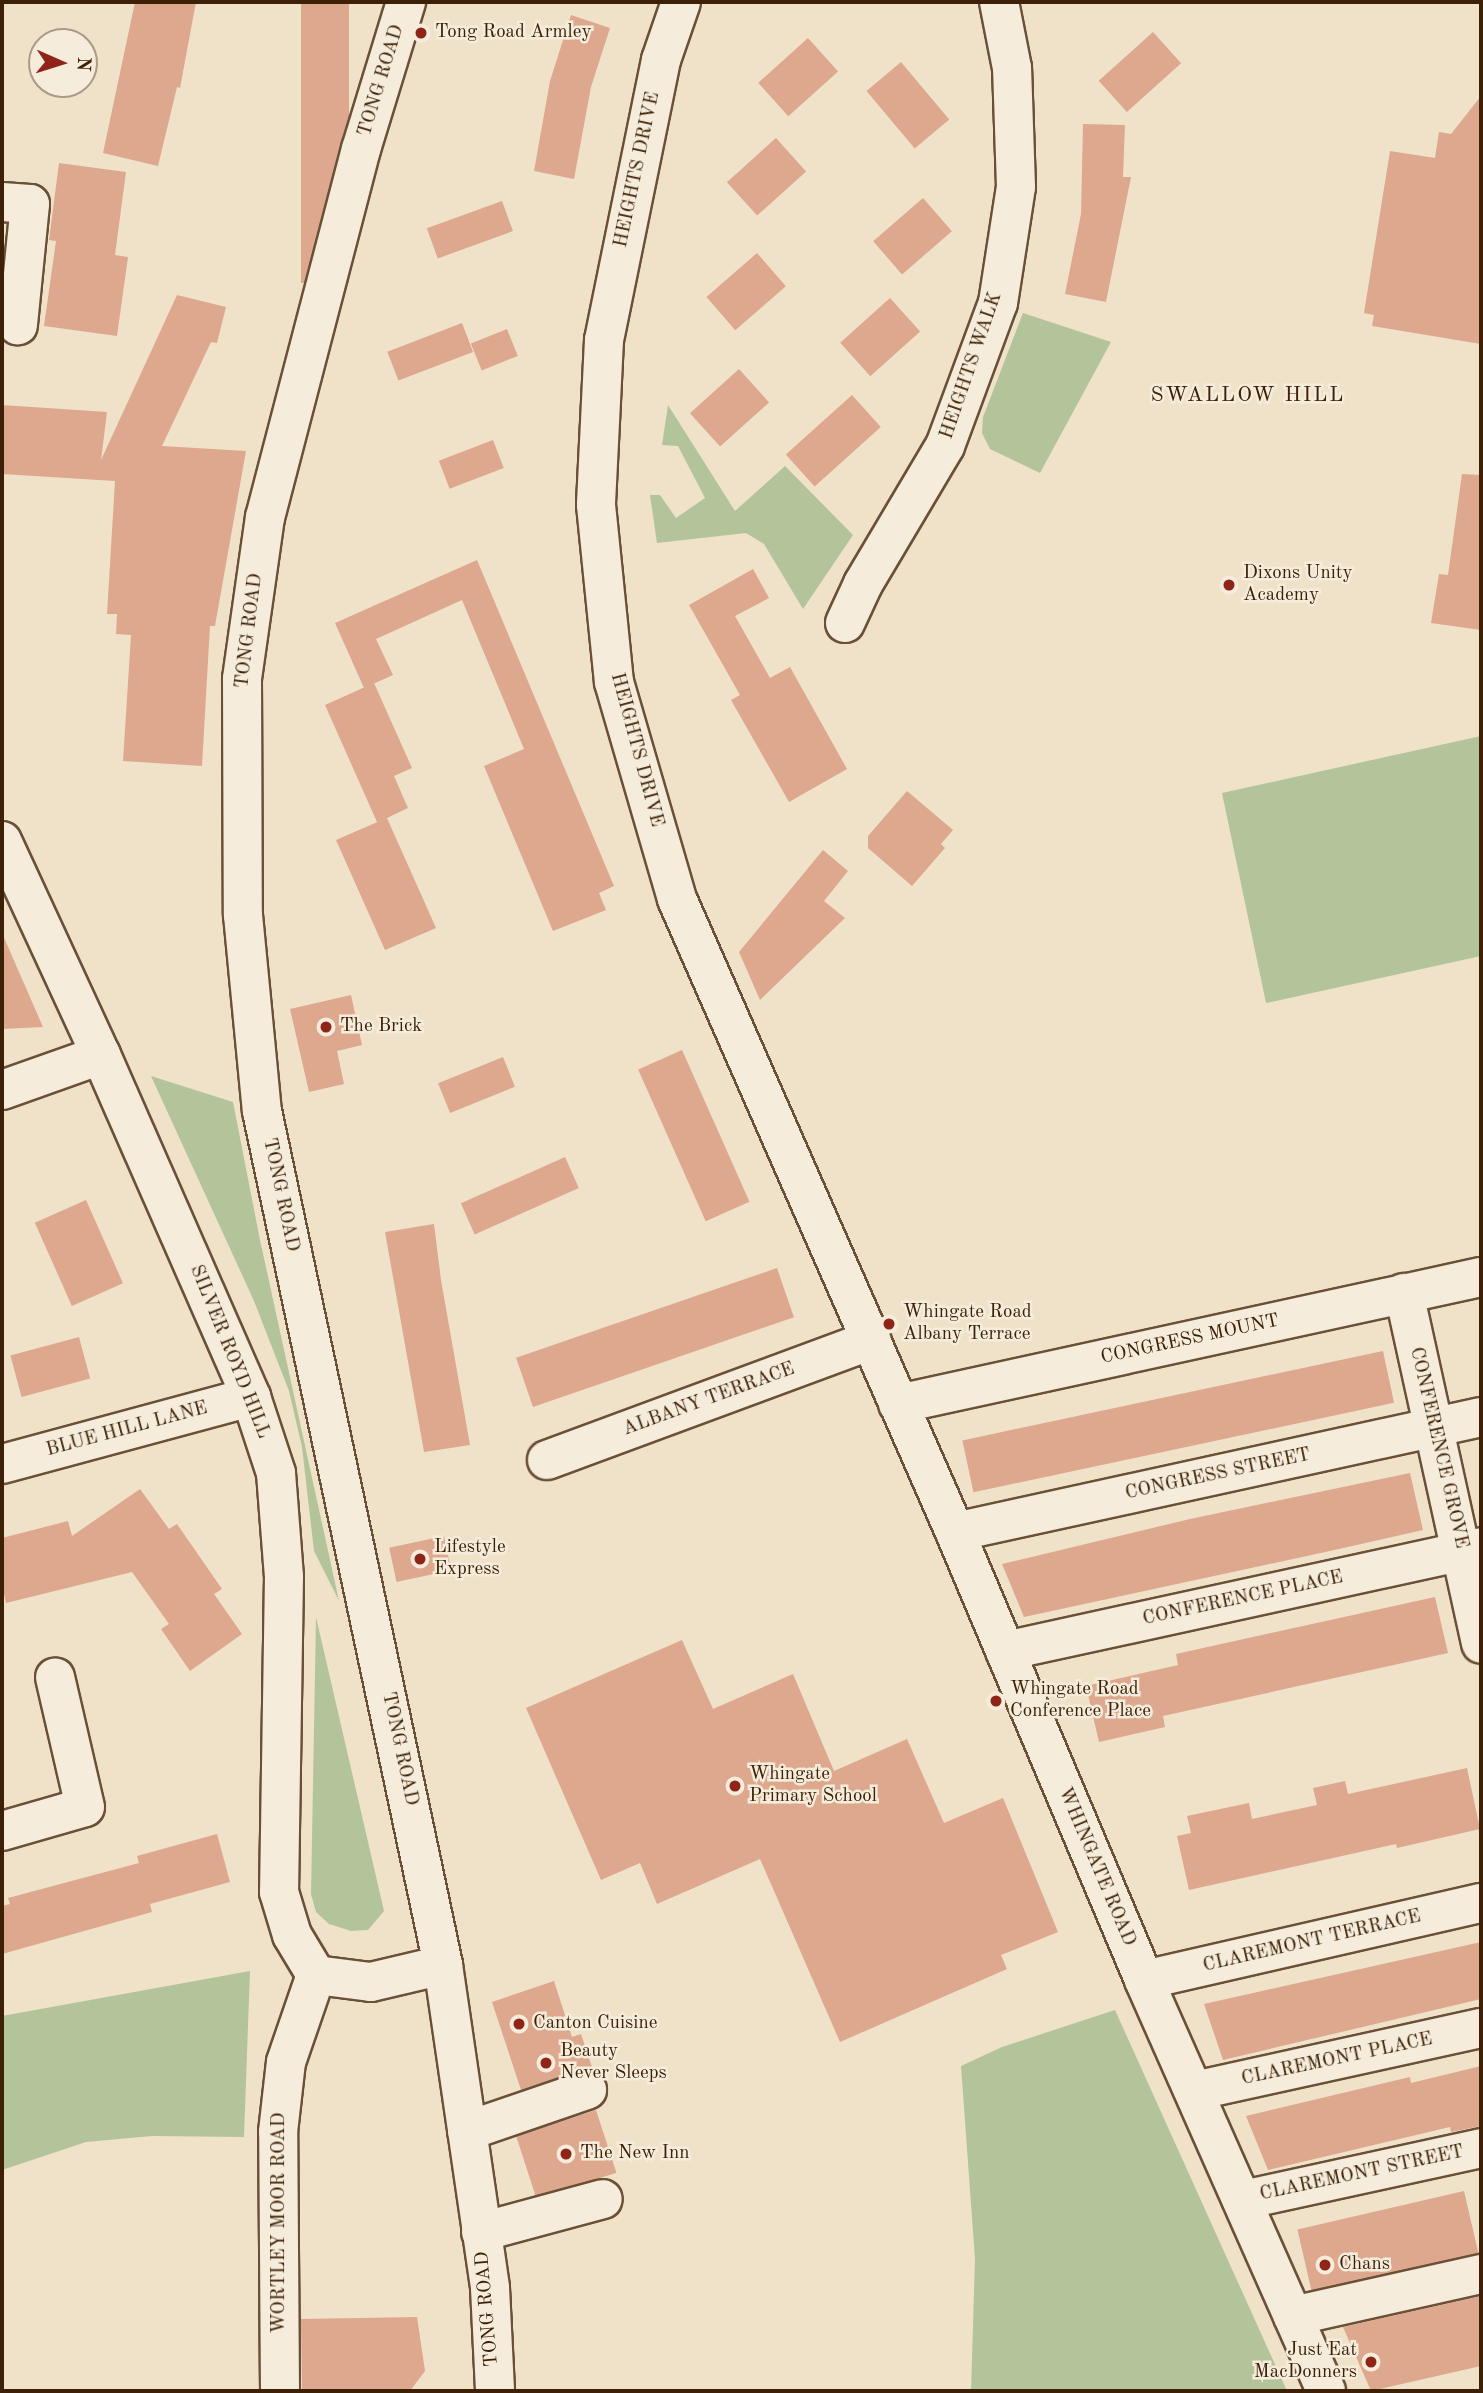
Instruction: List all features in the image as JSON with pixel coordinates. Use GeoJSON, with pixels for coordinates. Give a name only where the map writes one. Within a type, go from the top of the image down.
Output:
{"type":"FeatureCollection","features":[{"type":"Feature","properties":{"kind":"street","name":"TONG ROAD"},"geometry":{"type":"LineString","coordinates":[[406,2],[358,162],[265,517],[243,679],[243,915],[262,1111],[443,1965],[490,2288],[495,2391]]}},
{"type":"Feature","properties":{"kind":"street","name":"HEIGHTS DRIVE"},"geometry":{"type":"LineString","coordinates":[[681,2],[661,60],[604,340],[596,505],[614,682],[677,899],[871,1340]]}},
{"type":"Feature","properties":{"kind":"street","name":"HEIGHTS WALK"},"geometry":{"type":"LineString","coordinates":[[845,623],[863,584],[944,446],[998,303],[1016,187],[1012,68],[999,2]]}},
{"type":"Feature","properties":{"kind":"street"},"geometry":{"type":"LineString","coordinates":[[2,202],[30,204],[18,325]]}},
{"type":"Feature","properties":{"kind":"street","name":"SILVER ROYD HILL"},"geometry":{"type":"LineString","coordinates":[[2,841],[12,888],[101,1055],[251,1397],[276,1473],[284,1576],[279,1892],[292,1935],[316,1975]]}},
{"type":"Feature","properties":{"kind":"street"},"geometry":{"type":"LineString","coordinates":[[2,1090],[101,1055]]}},
{"type":"Feature","properties":{"kind":"street","name":"CONGRESS MOUNT"},"geometry":{"type":"LineString","coordinates":[[898,1404],[1481,1277]]}},
{"type":"Feature","properties":{"kind":"street","name":"CONFERENCE GROVE"},"geometry":{"type":"LineString","coordinates":[[1404,1293],[1433,1428],[1471,1549],[1481,1644]]}},
{"type":"Feature","properties":{"kind":"street","name":"WHINGATE ROAD"},"geometry":{"type":"LineString","coordinates":[[871,1340],[1144,1980],[1326,2391]]}},
{"type":"Feature","properties":{"kind":"street","name":"ALBANY TERRACE"},"geometry":{"type":"LineString","coordinates":[[547,1460],[871,1340]]}},
{"type":"Feature","properties":{"kind":"street","name":"BLUE HILL LANE"},"geometry":{"type":"LineString","coordinates":[[2,1464],[251,1397]]}},
{"type":"Feature","properties":{"kind":"street","name":"CONGRESS STREET"},"geometry":{"type":"LineString","coordinates":[[954,1532],[1481,1418]]}},
{"type":"Feature","properties":{"kind":"street","name":"CONFERENCE PLACE"},"geometry":{"type":"LineString","coordinates":[[1005,1651],[1471,1549]]}},
{"type":"Feature","properties":{"kind":"street"},"geometry":{"type":"LineString","coordinates":[[2,1831],[85,1807],[55,1677]]}},
{"type":"Feature","properties":{"kind":"street","name":"CLAREMONT TERRACE"},"geometry":{"type":"LineString","coordinates":[[1144,1980],[1481,1903]]}},
{"type":"Feature","properties":{"kind":"street"},"geometry":{"type":"LineString","coordinates":[[316,1975],[371,1982],[443,1965]]}},
{"type":"Feature","properties":{"kind":"street","name":"WORTLEY MOOR ROAD"},"geometry":{"type":"LineString","coordinates":[[280,2391],[278,2132],[286,2062],[316,1975]]}},
{"type":"Feature","properties":{"kind":"street","name":"CLAREMONT PLACE"},"geometry":{"type":"LineString","coordinates":[[1194,2091],[1481,2028]]}},
{"type":"Feature","properties":{"kind":"street"},"geometry":{"type":"LineString","coordinates":[[467,2131],[587,2090]]}},
{"type":"Feature","properties":{"kind":"street","name":"CLAREMONT STREET"},"geometry":{"type":"LineString","coordinates":[[1243,2200],[1481,2148]]}},
{"type":"Feature","properties":{"kind":"street"},"geometry":{"type":"LineString","coordinates":[[481,2232],[603,2199]]}},
{"type":"Feature","properties":{"kind":"street"},"geometry":{"type":"LineString","coordinates":[[1293,2316],[1481,2274]]}},
{"type":"Feature","properties":{"kind":"green space"},"geometry":{"type":"Polygon","coordinates":[[[1023,313],[1111,342],[1040,473],[990,449],[982,433],[983,417],[1023,313]]]}},
{"type":"Feature","properties":{"kind":"green space"},"geometry":{"type":"Polygon","coordinates":[[[668,405],[735,511],[785,466],[853,535],[803,609],[764,544],[746,533],[657,543],[650,495],[660,495],[676,518],[705,498],[678,446],[662,445],[668,405]]]}},
{"type":"Feature","properties":{"kind":"green space"},"geometry":{"type":"Polygon","coordinates":[[[1481,736],[1481,956],[1266,1003],[1222,793],[1481,736]]]}},
{"type":"Feature","properties":{"kind":"green space"},"geometry":{"type":"Polygon","coordinates":[[[151,1076],[233,1102],[260,1240],[339,1601],[314,1551],[302,1447],[289,1391],[254,1301],[151,1076]]]}},
{"type":"Feature","properties":{"kind":"green space"},"geometry":{"type":"Polygon","coordinates":[[[316,1617],[384,1911],[368,1930],[351,1931],[329,1924],[316,1912],[311,1894],[316,1617]]]}},
{"type":"Feature","properties":{"kind":"green space"},"geometry":{"type":"Polygon","coordinates":[[[250,1971],[244,2137],[152,2136],[86,2142],[2,2170],[2,2016],[250,1971]]]}},
{"type":"Feature","properties":{"kind":"green space"},"geometry":{"type":"Polygon","coordinates":[[[1115,2010],[1287,2391],[971,2391],[975,2259],[961,2066],[1002,2047],[1115,2010]]]}},
{"type":"Feature","properties":{"kind":"building"},"geometry":{"type":"Polygon","coordinates":[[[135,2],[196,2],[180,88],[177,87],[158,166],[103,153],[135,2]]]}},
{"type":"Feature","properties":{"kind":"building"},"geometry":{"type":"Polygon","coordinates":[[[301,2],[349,2],[349,283],[301,283],[301,2]]]}},
{"type":"Feature","properties":{"kind":"building"},"geometry":{"type":"Polygon","coordinates":[[[571,15],[610,28],[591,87],[574,179],[534,171],[550,81],[571,15]]]}},
{"type":"Feature","properties":{"kind":"building"},"geometry":{"type":"Polygon","coordinates":[[[1153,32],[1181,63],[1127,112],[1099,81],[1153,32]]]}},
{"type":"Feature","properties":{"kind":"building"},"geometry":{"type":"Polygon","coordinates":[[[808,38],[838,71],[788,116],[758,83],[808,38]]]}},
{"type":"Feature","properties":{"kind":"building"},"geometry":{"type":"Polygon","coordinates":[[[901,62],[949,119],[915,148],[867,91],[901,62]]]}},
{"type":"Feature","properties":{"kind":"building"},"geometry":{"type":"Polygon","coordinates":[[[1481,96],[1481,344],[1372,326],[1374,315],[1364,313],[1390,151],[1435,158],[1439,132],[1451,134],[1481,96]]]}},
{"type":"Feature","properties":{"kind":"building"},"geometry":{"type":"Polygon","coordinates":[[[1083,124],[1125,125],[1123,177],[1131,177],[1106,302],[1065,294],[1081,214],[1083,124]]]}},
{"type":"Feature","properties":{"kind":"building"},"geometry":{"type":"Polygon","coordinates":[[[776,138],[806,171],[757,216],[727,182],[776,138]]]}},
{"type":"Feature","properties":{"kind":"building"},"geometry":{"type":"Polygon","coordinates":[[[59,163],[126,172],[115,255],[128,257],[117,336],[44,326],[56,241],[49,240],[59,163]]]}},
{"type":"Feature","properties":{"kind":"building"},"geometry":{"type":"Polygon","coordinates":[[[923,198],[952,231],[902,275],[873,241],[923,198]]]}},
{"type":"Feature","properties":{"kind":"building"},"geometry":{"type":"Polygon","coordinates":[[[502,201],[513,231],[438,258],[427,228],[502,201]]]}},
{"type":"Feature","properties":{"kind":"building"},"geometry":{"type":"Polygon","coordinates":[[[757,253],[786,286],[735,330],[706,297],[757,253]]]}},
{"type":"Feature","properties":{"kind":"building"},"geometry":{"type":"Polygon","coordinates":[[[177,295],[226,307],[217,343],[211,342],[162,446],[246,451],[215,626],[210,626],[202,766],[123,761],[131,635],[116,634],[117,614],[107,614],[115,481],[2,474],[2,405],[107,412],[101,460],[177,295]]]}},
{"type":"Feature","properties":{"kind":"building"},"geometry":{"type":"Polygon","coordinates":[[[890,298],[920,331],[870,376],[840,343],[890,298]]]}},
{"type":"Feature","properties":{"kind":"building"},"geometry":{"type":"Polygon","coordinates":[[[462,323],[473,352],[398,381],[387,352],[462,323]]]}},
{"type":"Feature","properties":{"kind":"building"},"geometry":{"type":"Polygon","coordinates":[[[507,329],[518,356],[482,370],[471,344],[507,329]]]}},
{"type":"Feature","properties":{"kind":"building"},"geometry":{"type":"Polygon","coordinates":[[[739,369],[769,402],[720,447],[690,413],[739,369]]]}},
{"type":"Feature","properties":{"kind":"building"},"geometry":{"type":"Polygon","coordinates":[[[852,395],[881,427],[815,487],[786,455],[852,395]]]}},
{"type":"Feature","properties":{"kind":"building"},"geometry":{"type":"Polygon","coordinates":[[[493,440],[504,468],[450,489],[439,461],[493,440]]]}},
{"type":"Feature","properties":{"kind":"building"},"geometry":{"type":"Polygon","coordinates":[[[1462,474],[1481,475],[1481,630],[1431,623],[1439,574],[1448,575],[1462,474]]]}},
{"type":"Feature","properties":{"kind":"building"},"geometry":{"type":"Polygon","coordinates":[[[477,560],[614,886],[599,893],[606,910],[553,931],[484,766],[524,749],[462,600],[376,639],[393,675],[364,688],[335,623],[477,560]]]}},
{"type":"Feature","properties":{"kind":"building"},"geometry":{"type":"Polygon","coordinates":[[[753,569],[769,598],[735,616],[770,678],[790,667],[847,769],[789,802],[731,700],[740,695],[689,605],[753,569]]]}},
{"type":"Feature","properties":{"kind":"building"},"geometry":{"type":"Polygon","coordinates":[[[374,683],[412,768],[394,776],[408,808],[387,818],[436,928],[385,950],[336,840],[382,820],[377,822],[325,705],[374,683]]]}},
{"type":"Feature","properties":{"kind":"building"},"geometry":{"type":"Polygon","coordinates":[[[907,791],[953,830],[941,844],[945,848],[912,886],[868,848],[868,836],[907,791]]]}},
{"type":"Feature","properties":{"kind":"building"},"geometry":{"type":"Polygon","coordinates":[[[823,850],[848,871],[824,901],[845,918],[760,1000],[739,952],[823,850]]]}},
{"type":"Feature","properties":{"kind":"building"},"geometry":{"type":"Polygon","coordinates":[[[2,933],[43,1027],[2,1029],[2,933]]]}},
{"type":"Feature","properties":{"kind":"building","name":"The Brick"},"geometry":{"type":"Polygon","coordinates":[[[351,995],[362,1045],[337,1051],[344,1084],[309,1092],[290,1009],[351,995]]]}},
{"type":"Feature","properties":{"kind":"building"},"geometry":{"type":"Polygon","coordinates":[[[682,1050],[750,1202],[706,1221],[638,1070],[682,1050]]]}},
{"type":"Feature","properties":{"kind":"building"},"geometry":{"type":"Polygon","coordinates":[[[503,1057],[515,1087],[450,1113],[438,1083],[503,1057]]]}},
{"type":"Feature","properties":{"kind":"building"},"geometry":{"type":"Polygon","coordinates":[[[565,1157],[579,1188],[475,1234],[461,1203],[565,1157]]]}},
{"type":"Feature","properties":{"kind":"building"},"geometry":{"type":"Polygon","coordinates":[[[86,1200],[123,1283],[72,1306],[35,1223],[86,1200]]]}},
{"type":"Feature","properties":{"kind":"building"},"geometry":{"type":"Polygon","coordinates":[[[434,1224],[470,1445],[424,1452],[385,1232],[434,1224]]]}},
{"type":"Feature","properties":{"kind":"building"},"geometry":{"type":"Polygon","coordinates":[[[777,1268],[794,1317],[533,1407],[516,1358],[777,1268]]]}},
{"type":"Feature","properties":{"kind":"building"},"geometry":{"type":"Polygon","coordinates":[[[79,1337],[90,1379],[22,1397],[10,1355],[79,1337]]]}},
{"type":"Feature","properties":{"kind":"building"},"geometry":{"type":"Polygon","coordinates":[[[1383,1351],[1394,1403],[973,1492],[962,1440],[1383,1351]]]}},
{"type":"Feature","properties":{"kind":"building"},"geometry":{"type":"Polygon","coordinates":[[[1410,1473],[1423,1530],[1339,1549],[1024,1617],[1002,1564],[1190,1519],[1410,1473]]]}},
{"type":"Feature","properties":{"kind":"building"},"geometry":{"type":"Polygon","coordinates":[[[140,1489],[169,1529],[177,1524],[222,1589],[214,1594],[242,1634],[190,1671],[161,1629],[169,1624],[132,1572],[6,1603],[2,1585],[2,1538],[68,1521],[72,1536],[140,1489]]]}},
{"type":"Feature","properties":{"kind":"building","name":"Lifestyle Express"},"geometry":{"type":"Polygon","coordinates":[[[444,1536],[451,1570],[397,1582],[389,1548],[444,1536]]]}},
{"type":"Feature","properties":{"kind":"building"},"geometry":{"type":"Polygon","coordinates":[[[1435,1597],[1448,1653],[1163,1716],[1165,1727],[1099,1742],[1086,1686],[1178,1665],[1176,1654],[1435,1597]]]}},
{"type":"Feature","properties":{"kind":"building"},"geometry":{"type":"Polygon","coordinates":[[[682,1640],[713,1709],[793,1674],[834,1771],[907,1739],[944,1823],[1003,1798],[1058,1932],[1001,1955],[1007,1969],[840,2042],[760,1859],[657,1904],[640,1863],[601,1880],[526,1708],[682,1640]]]}},
{"type":"Feature","properties":{"kind":"building"},"geometry":{"type":"Polygon","coordinates":[[[1467,1768],[1480,1829],[1397,1848],[1396,1844],[1189,1890],[1177,1836],[1191,1833],[1187,1816],[1249,1803],[1252,1819],[1317,1805],[1313,1788],[1345,1781],[1348,1794],[1467,1768]]]}},
{"type":"Feature","properties":{"kind":"building"},"geometry":{"type":"Polygon","coordinates":[[[217,1834],[230,1882],[150,1904],[152,1912],[2,1954],[2,1906],[10,1904],[8,1898],[139,1863],[137,1856],[217,1834]]]}},
{"type":"Feature","properties":{"kind":"building"},"geometry":{"type":"Polygon","coordinates":[[[1481,1942],[1481,1999],[1223,2060],[1204,2004],[1481,1942]]]}},
{"type":"Feature","properties":{"kind":"building"},"geometry":{"type":"Polygon","coordinates":[[[554,1981],[572,2037],[581,2034],[592,2067],[521,2090],[492,2002],[554,1981]]]}},
{"type":"Feature","properties":{"kind":"building"},"geometry":{"type":"Polygon","coordinates":[[[1481,2066],[1481,2126],[1451,2132],[1450,2127],[1268,2170],[1246,2116],[1410,2077],[1411,2083],[1481,2066]]]}},
{"type":"Feature","properties":{"kind":"building","name":"The New Inn"},"geometry":{"type":"Polygon","coordinates":[[[596,2110],[616,2173],[537,2199],[516,2136],[596,2110]]]}},
{"type":"Feature","properties":{"kind":"building"},"geometry":{"type":"Polygon","coordinates":[[[1464,2191],[1478,2253],[1312,2292],[1297,2229],[1464,2191]]]}},
{"type":"Feature","properties":{"kind":"building"},"geometry":{"type":"Polygon","coordinates":[[[1481,2296],[1481,2366],[1371,2391],[1343,2327],[1481,2296]]]}},
{"type":"Feature","properties":{"kind":"building"},"geometry":{"type":"Polygon","coordinates":[[[417,2317],[425,2371],[410,2391],[302,2391],[301,2319],[417,2317]]]}},
{"type":"Feature","properties":{"kind":"place","name":"Tong Road Armley"},"geometry":{"type":"Point","coordinates":[421,33]}},
{"type":"Feature","properties":{"kind":"place","name":"Dixons Unity Academy"},"geometry":{"type":"Point","coordinates":[1229,585]}},
{"type":"Feature","properties":{"kind":"place","name":"The Brick"},"geometry":{"type":"Point","coordinates":[326,1027]}},
{"type":"Feature","properties":{"kind":"place","name":"Whingate Road Albany Terrace"},"geometry":{"type":"Point","coordinates":[889,1324]}},
{"type":"Feature","properties":{"kind":"place","name":"Lifestyle Express"},"geometry":{"type":"Point","coordinates":[420,1559]}},
{"type":"Feature","properties":{"kind":"place","name":"Whingate Road Conference Place"},"geometry":{"type":"Point","coordinates":[996,1701]}},
{"type":"Feature","properties":{"kind":"place","name":"Whingate Primary School"},"geometry":{"type":"Point","coordinates":[735,1786]}},
{"type":"Feature","properties":{"kind":"place","name":"Canton Cuisine"},"geometry":{"type":"Point","coordinates":[519,2024]}},
{"type":"Feature","properties":{"kind":"place","name":"Beauty Never Sleeps"},"geometry":{"type":"Point","coordinates":[546,2063]}},
{"type":"Feature","properties":{"kind":"place","name":"The New Inn"},"geometry":{"type":"Point","coordinates":[566,2154]}},
{"type":"Feature","properties":{"kind":"place","name":"Chans"},"geometry":{"type":"Point","coordinates":[1325,2265]}},
{"type":"Feature","properties":{"kind":"place","name":"Just Eat MacDonners"},"geometry":{"type":"Point","coordinates":[1371,2362]}},
{"type":"Feature","properties":{"kind":"district","name":"SWALLOW HILL"},"geometry":{"type":"Point","coordinates":[1248,396]}}]}
